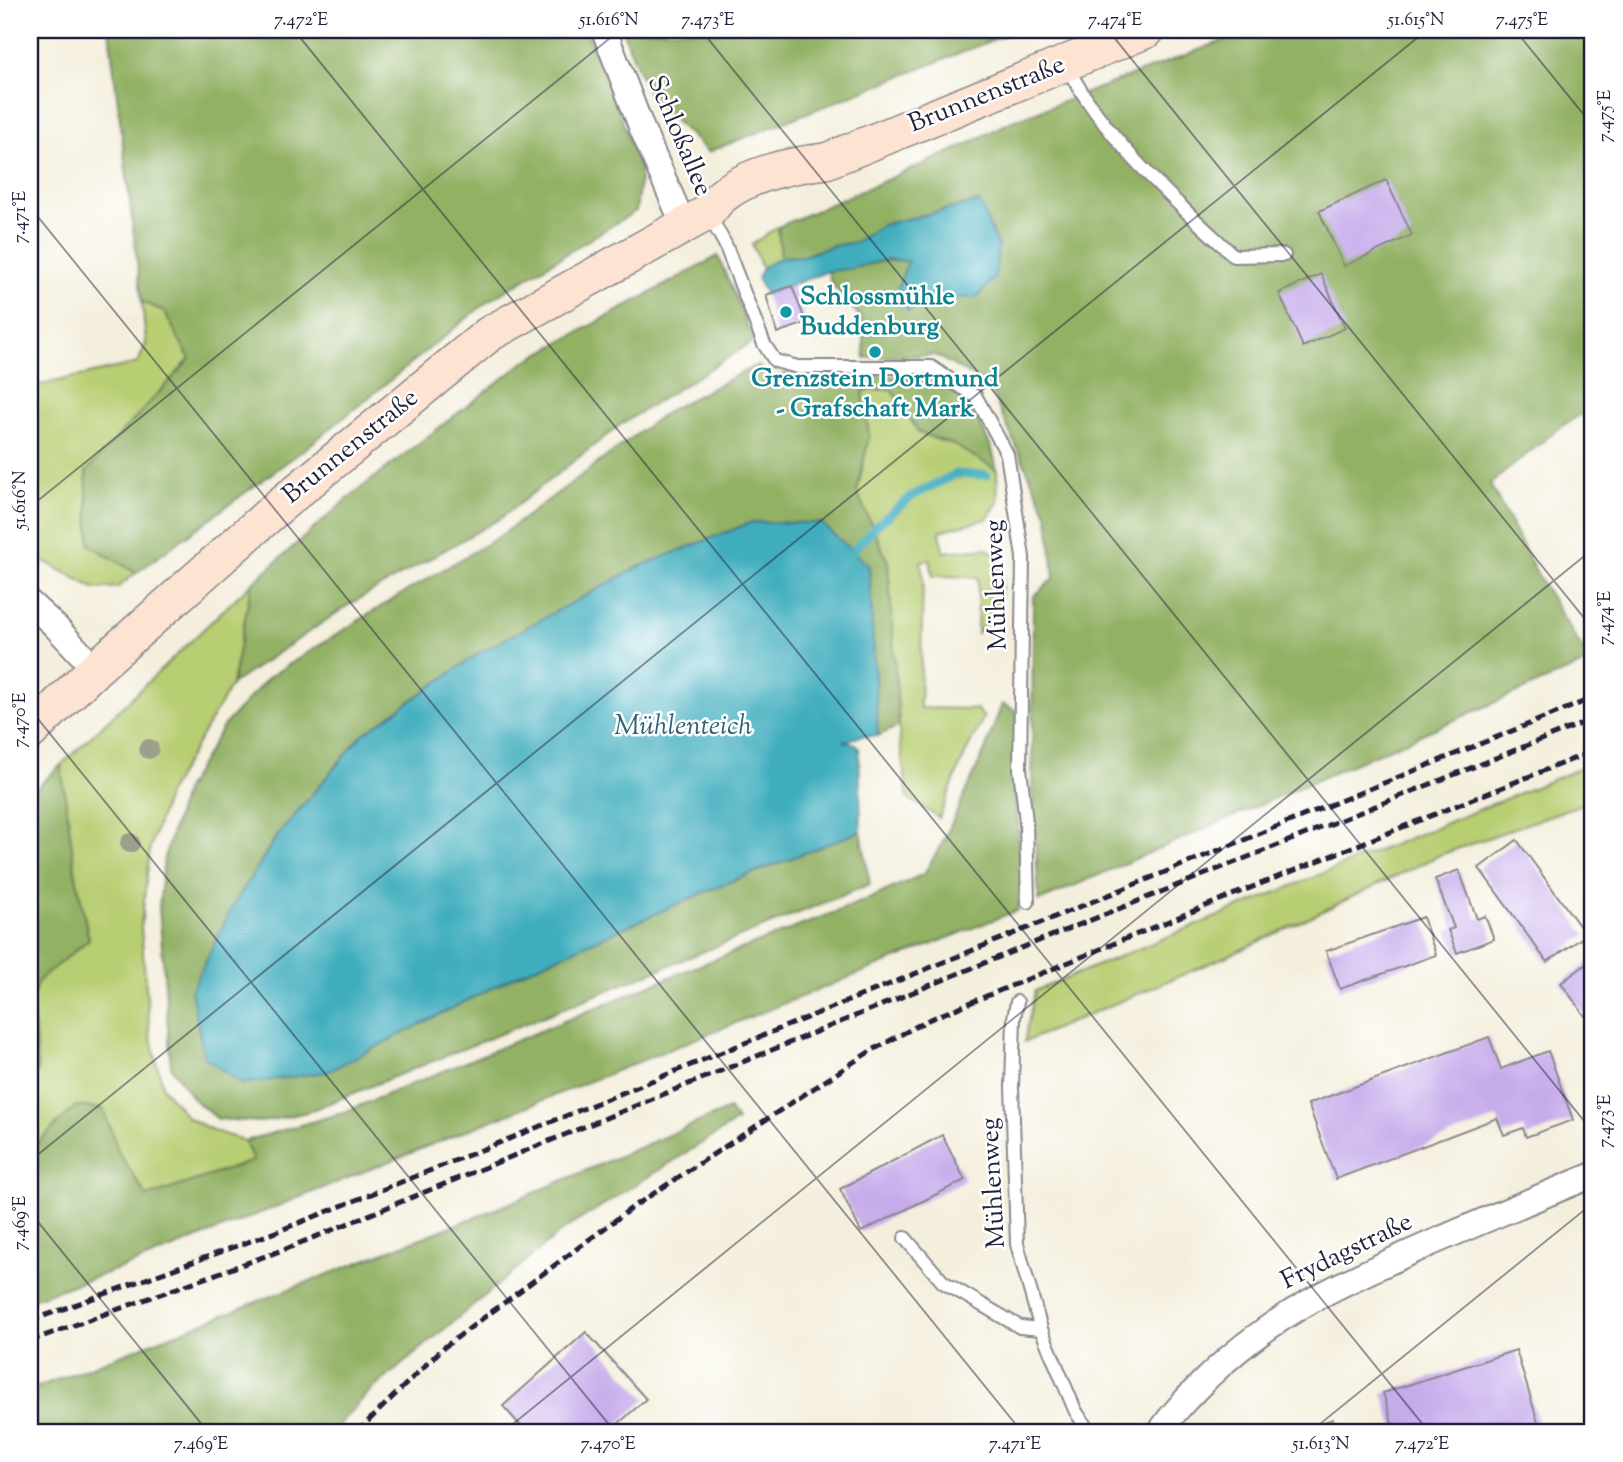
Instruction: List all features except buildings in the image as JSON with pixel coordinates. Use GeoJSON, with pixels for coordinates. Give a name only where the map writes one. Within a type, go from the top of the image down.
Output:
{"type":"FeatureCollection","features":[{"type":"Feature","properties":{"kind":"street","name":"Schloßallee"},"geometry":{"type":"LineString","coordinates":[[604,30],[642,129],[696,219]]}},
{"type":"Feature","properties":{"kind":"street","name":"Brunnenstraße"},"geometry":{"type":"LineString","coordinates":[[30,732],[95,669],[279,506],[489,334],[696,219],[751,205],[800,181],[826,161],[1147,30]]}},
{"type":"Feature","properties":{"kind":"street"},"geometry":{"type":"LineString","coordinates":[[30,603],[95,669]]}},
{"type":"Feature","properties":{"kind":"street","name":"Frydagstraße"},"geometry":{"type":"LineString","coordinates":[[1160,1432],[1197,1388],[1237,1350],[1286,1315],[1330,1289],[1593,1175]]}},
{"type":"Feature","properties":{"kind":"lane"},"geometry":{"type":"LineString","coordinates":[[1065,63],[1089,106],[1127,153],[1234,256],[1284,255]]}},
{"type":"Feature","properties":{"kind":"lane","name":"Mühlenweg"},"geometry":{"type":"LineString","coordinates":[[696,219],[725,244],[764,344],[775,361],[798,367],[931,367],[976,397],[1007,454],[1023,557],[1020,768],[1026,822],[1028,902]]}},
{"type":"Feature","properties":{"kind":"lane","name":"Mühlenweg"},"geometry":{"type":"LineString","coordinates":[[1017,1002],[1012,1087],[1012,1160],[1017,1244],[1041,1329],[1075,1410],[1089,1432]]}},
{"type":"Feature","properties":{"kind":"lane"},"geometry":{"type":"LineString","coordinates":[[905,1238],[943,1282],[1020,1327],[1041,1329]]}},
{"type":"Feature","properties":{"kind":"green space"},"geometry":{"type":"Polygon","coordinates":[[[109,30],[587,30],[641,169],[636,211],[487,302],[306,448],[136,573],[90,545],[86,471],[190,359],[164,311],[142,302],[109,30]]]}},
{"type":"Feature","properties":{"kind":"green space"},"geometry":{"type":"Polygon","coordinates":[[[622,30],[1018,30],[708,152],[649,96],[622,30]]]}},
{"type":"Feature","properties":{"kind":"green space"},"geometry":{"type":"Polygon","coordinates":[[[1251,30],[1586,30],[1593,53],[1593,407],[1562,426],[1490,484],[1542,583],[1590,661],[1039,901],[1032,786],[1033,597],[1054,578],[1048,516],[988,384],[935,355],[865,358],[862,319],[831,283],[828,271],[888,261],[908,261],[898,288],[908,311],[929,300],[951,300],[995,277],[998,245],[978,202],[882,225],[857,242],[832,246],[803,256],[781,257],[778,227],[960,148],[1010,122],[1251,30]]]}},
{"type":"Feature","properties":{"kind":"green space"},"geometry":{"type":"Polygon","coordinates":[[[778,227],[781,257],[762,268],[752,244],[778,227]]]}},
{"type":"Feature","properties":{"kind":"green space"},"geometry":{"type":"Polygon","coordinates":[[[718,256],[754,341],[620,425],[501,518],[347,606],[232,684],[252,583],[352,495],[524,362],[718,256]]]}},
{"type":"Feature","properties":{"kind":"green space"},"geometry":{"type":"Polygon","coordinates":[[[142,302],[164,311],[190,359],[86,472],[90,545],[136,573],[118,587],[96,589],[30,554],[30,387],[138,363],[146,343],[142,302]]]}},
{"type":"Feature","properties":{"kind":"green space"},"geometry":{"type":"Polygon","coordinates":[[[757,365],[772,378],[786,373],[928,377],[955,393],[974,411],[992,449],[997,470],[954,445],[919,433],[891,389],[863,391],[869,436],[857,492],[888,562],[899,726],[878,736],[869,566],[481,652],[362,735],[275,838],[231,909],[192,990],[204,1057],[327,1072],[519,974],[707,891],[861,831],[870,884],[307,1112],[262,1122],[218,1119],[193,1099],[171,1067],[159,907],[164,858],[185,790],[224,725],[269,677],[500,536],[669,410],[757,365]]]}},
{"type":"Feature","properties":{"kind":"green space"},"geometry":{"type":"Polygon","coordinates":[[[891,389],[919,433],[954,445],[997,470],[998,502],[987,519],[940,531],[943,552],[986,548],[1001,558],[1000,599],[977,633],[978,577],[933,576],[930,560],[921,561],[923,576],[920,708],[976,709],[984,717],[965,754],[939,818],[908,798],[900,744],[888,562],[857,492],[869,436],[863,390],[891,389]]]}},
{"type":"Feature","properties":{"kind":"green space"},"geometry":{"type":"Polygon","coordinates":[[[252,583],[232,684],[168,793],[150,848],[141,927],[150,1035],[163,1088],[188,1118],[214,1131],[245,1141],[253,1161],[147,1197],[119,1153],[103,1109],[30,1150],[30,1084],[38,1072],[32,999],[38,981],[89,939],[75,871],[61,765],[252,583]]]}},
{"type":"Feature","properties":{"kind":"green space"},"geometry":{"type":"Polygon","coordinates":[[[1002,704],[1017,711],[1013,764],[1022,877],[1018,910],[138,1262],[30,1300],[30,1150],[76,1106],[103,1109],[119,1153],[147,1197],[253,1161],[245,1141],[342,1113],[675,975],[866,900],[924,874],[943,842],[985,750],[1002,704]]]}},
{"type":"Feature","properties":{"kind":"green space"},"geometry":{"type":"Polygon","coordinates":[[[1593,763],[1593,800],[1440,855],[1241,950],[1024,1042],[1035,991],[1593,763]]]}},
{"type":"Feature","properties":{"kind":"green space"},"geometry":{"type":"Polygon","coordinates":[[[61,765],[75,871],[89,939],[38,981],[32,999],[38,1072],[30,1084],[30,794],[61,765]]]}},
{"type":"Feature","properties":{"kind":"green space"},"geometry":{"type":"Polygon","coordinates":[[[729,1109],[737,1121],[562,1231],[368,1393],[332,1432],[30,1432],[30,1390],[501,1207],[729,1109]]]}},
{"type":"Feature","properties":{"kind":"water"},"geometry":{"type":"Polygon","coordinates":[[[979,202],[998,246],[995,277],[978,297],[929,300],[908,311],[898,288],[908,261],[889,259],[850,269],[828,271],[766,295],[757,278],[762,268],[781,257],[803,256],[832,246],[857,242],[882,225],[979,202]]]}},
{"type":"Feature","properties":{"kind":"water","name":"Mühlenteich"},"geometry":{"type":"Polygon","coordinates":[[[752,522],[821,523],[869,566],[878,736],[861,736],[845,741],[859,748],[861,831],[707,891],[519,974],[327,1072],[242,1084],[204,1057],[191,991],[231,909],[276,838],[362,735],[481,652],[638,567],[752,522]]]}},
{"type":"Feature","properties":{"kind":"waterway"},"geometry":{"type":"LineString","coordinates":[[853,551],[876,526],[912,496],[956,474],[986,475]]}},
{"type":"Feature","properties":{"kind":"railway"},"geometry":{"type":"LineString","coordinates":[[30,1321],[281,1230],[1593,698]]}},
{"type":"Feature","properties":{"kind":"railway"},"geometry":{"type":"LineString","coordinates":[[30,1341],[288,1248],[1026,946],[1593,719]]}},
{"type":"Feature","properties":{"kind":"railway"},"geometry":{"type":"LineString","coordinates":[[357,1432],[443,1348],[633,1207],[869,1052],[928,1020],[1593,751]]}},
{"type":"Feature","properties":{"kind":"place","name":"Schlossmühle Buddenburg"},"geometry":{"type":"Point","coordinates":[786,312]}},
{"type":"Feature","properties":{"kind":"place","name":"Grenzstein Dortmund - Grafschaft Mark"},"geometry":{"type":"Point","coordinates":[875,352]}}]}
